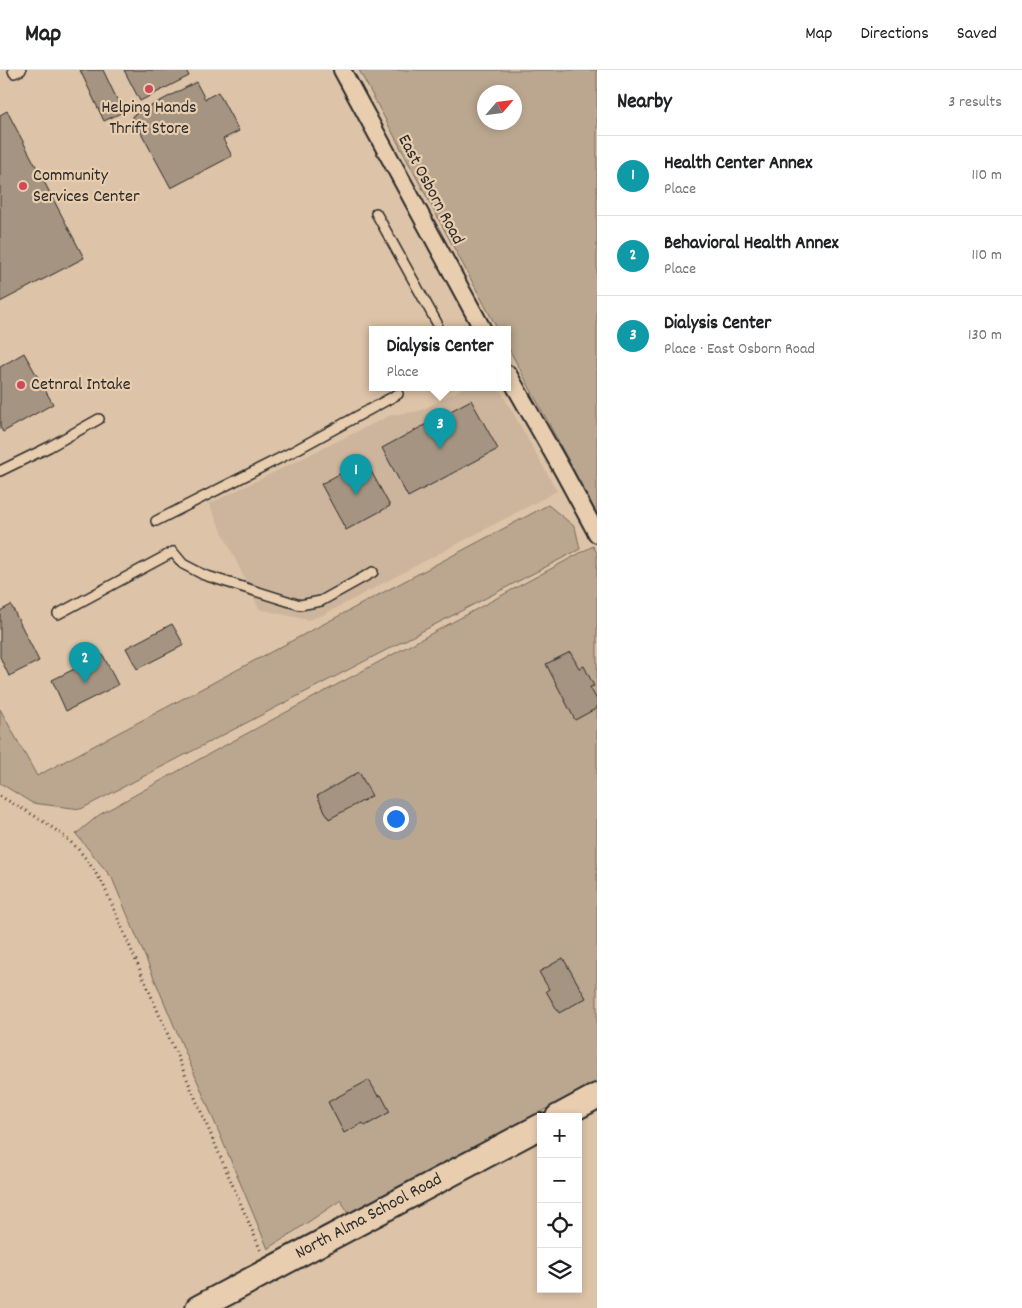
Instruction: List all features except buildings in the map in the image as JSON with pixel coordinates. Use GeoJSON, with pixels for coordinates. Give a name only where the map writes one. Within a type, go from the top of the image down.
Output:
{"type":"FeatureCollection","features":[{"type":"Feature","properties":{"kind":"street","name":"East Osborn Road"},"geometry":{"type":"LineString","coordinates":[[342,70],[481,326]]}},
{"type":"Feature","properties":{"kind":"street"},"geometry":{"type":"LineString","coordinates":[[511,379],[597,534]]}},
{"type":"Feature","properties":{"kind":"street"},"geometry":{"type":"LineString","coordinates":[[565,1113],[597,1096]]}},
{"type":"Feature","properties":{"kind":"street","name":"North Alma School Road"},"geometry":{"type":"LineString","coordinates":[[198,1308],[537,1128]]}},
{"type":"Feature","properties":{"kind":"lane"},"geometry":{"type":"LineString","coordinates":[[13,70],[14,73],[21,70]]}},
{"type":"Feature","properties":{"kind":"lane"},"geometry":{"type":"LineString","coordinates":[[376,213],[437,324]]}},
{"type":"Feature","properties":{"kind":"lane"},"geometry":{"type":"LineString","coordinates":[[156,521],[292,452],[398,394]]}},
{"type":"Feature","properties":{"kind":"lane"},"geometry":{"type":"LineString","coordinates":[[0,471],[99,419]]}},
{"type":"Feature","properties":{"kind":"lane"},"geometry":{"type":"LineString","coordinates":[[58,614],[174,552],[183,564],[204,575],[300,605],[321,601],[373,572]]}},
{"type":"Feature","properties":{"kind":"path"},"geometry":{"type":"LineString","coordinates":[[0,796],[55,829],[75,846],[103,884],[269,1270]]}},
{"type":"Feature","properties":{"kind":"shaded area"},"geometry":{"type":"Polygon","coordinates":[[[359,70],[597,70],[597,514],[511,353],[511,326],[496,326],[359,70]]]}},
{"type":"Feature","properties":{"kind":"shaded area"},"geometry":{"type":"Polygon","coordinates":[[[457,391],[501,391],[557,491],[323,615],[308,620],[259,609],[209,504],[391,415],[420,411],[457,391]]]}},
{"type":"Feature","properties":{"kind":"shaded area"},"geometry":{"type":"Polygon","coordinates":[[[548,505],[575,527],[580,549],[81,809],[32,803],[0,783],[0,709],[37,776],[548,505]]]}},
{"type":"Feature","properties":{"kind":"shaded area"},"geometry":{"type":"Polygon","coordinates":[[[593,546],[597,553],[597,1081],[349,1216],[341,1200],[268,1249],[112,878],[76,834],[99,815],[593,546]]]}},
{"type":"Feature","properties":{"kind":"place","name":"Helping Hands Thrift Store"},"geometry":{"type":"Point","coordinates":[149,89]}},
{"type":"Feature","properties":{"kind":"place","name":"Community Services Center"},"geometry":{"type":"Point","coordinates":[23,186]}},
{"type":"Feature","properties":{"kind":"place","name":"Cetnral Intake"},"geometry":{"type":"Point","coordinates":[21,385]}},
{"type":"Feature","properties":{"kind":"place","name":"Dialysis Center"},"geometry":{"type":"Point","coordinates":[440,449]}},
{"type":"Feature","properties":{"kind":"place","name":"Health Center Annex"},"geometry":{"type":"Point","coordinates":[356,495]}},
{"type":"Feature","properties":{"kind":"place","name":"Behavioral Health Annex"},"geometry":{"type":"Point","coordinates":[85,683]}}]}
